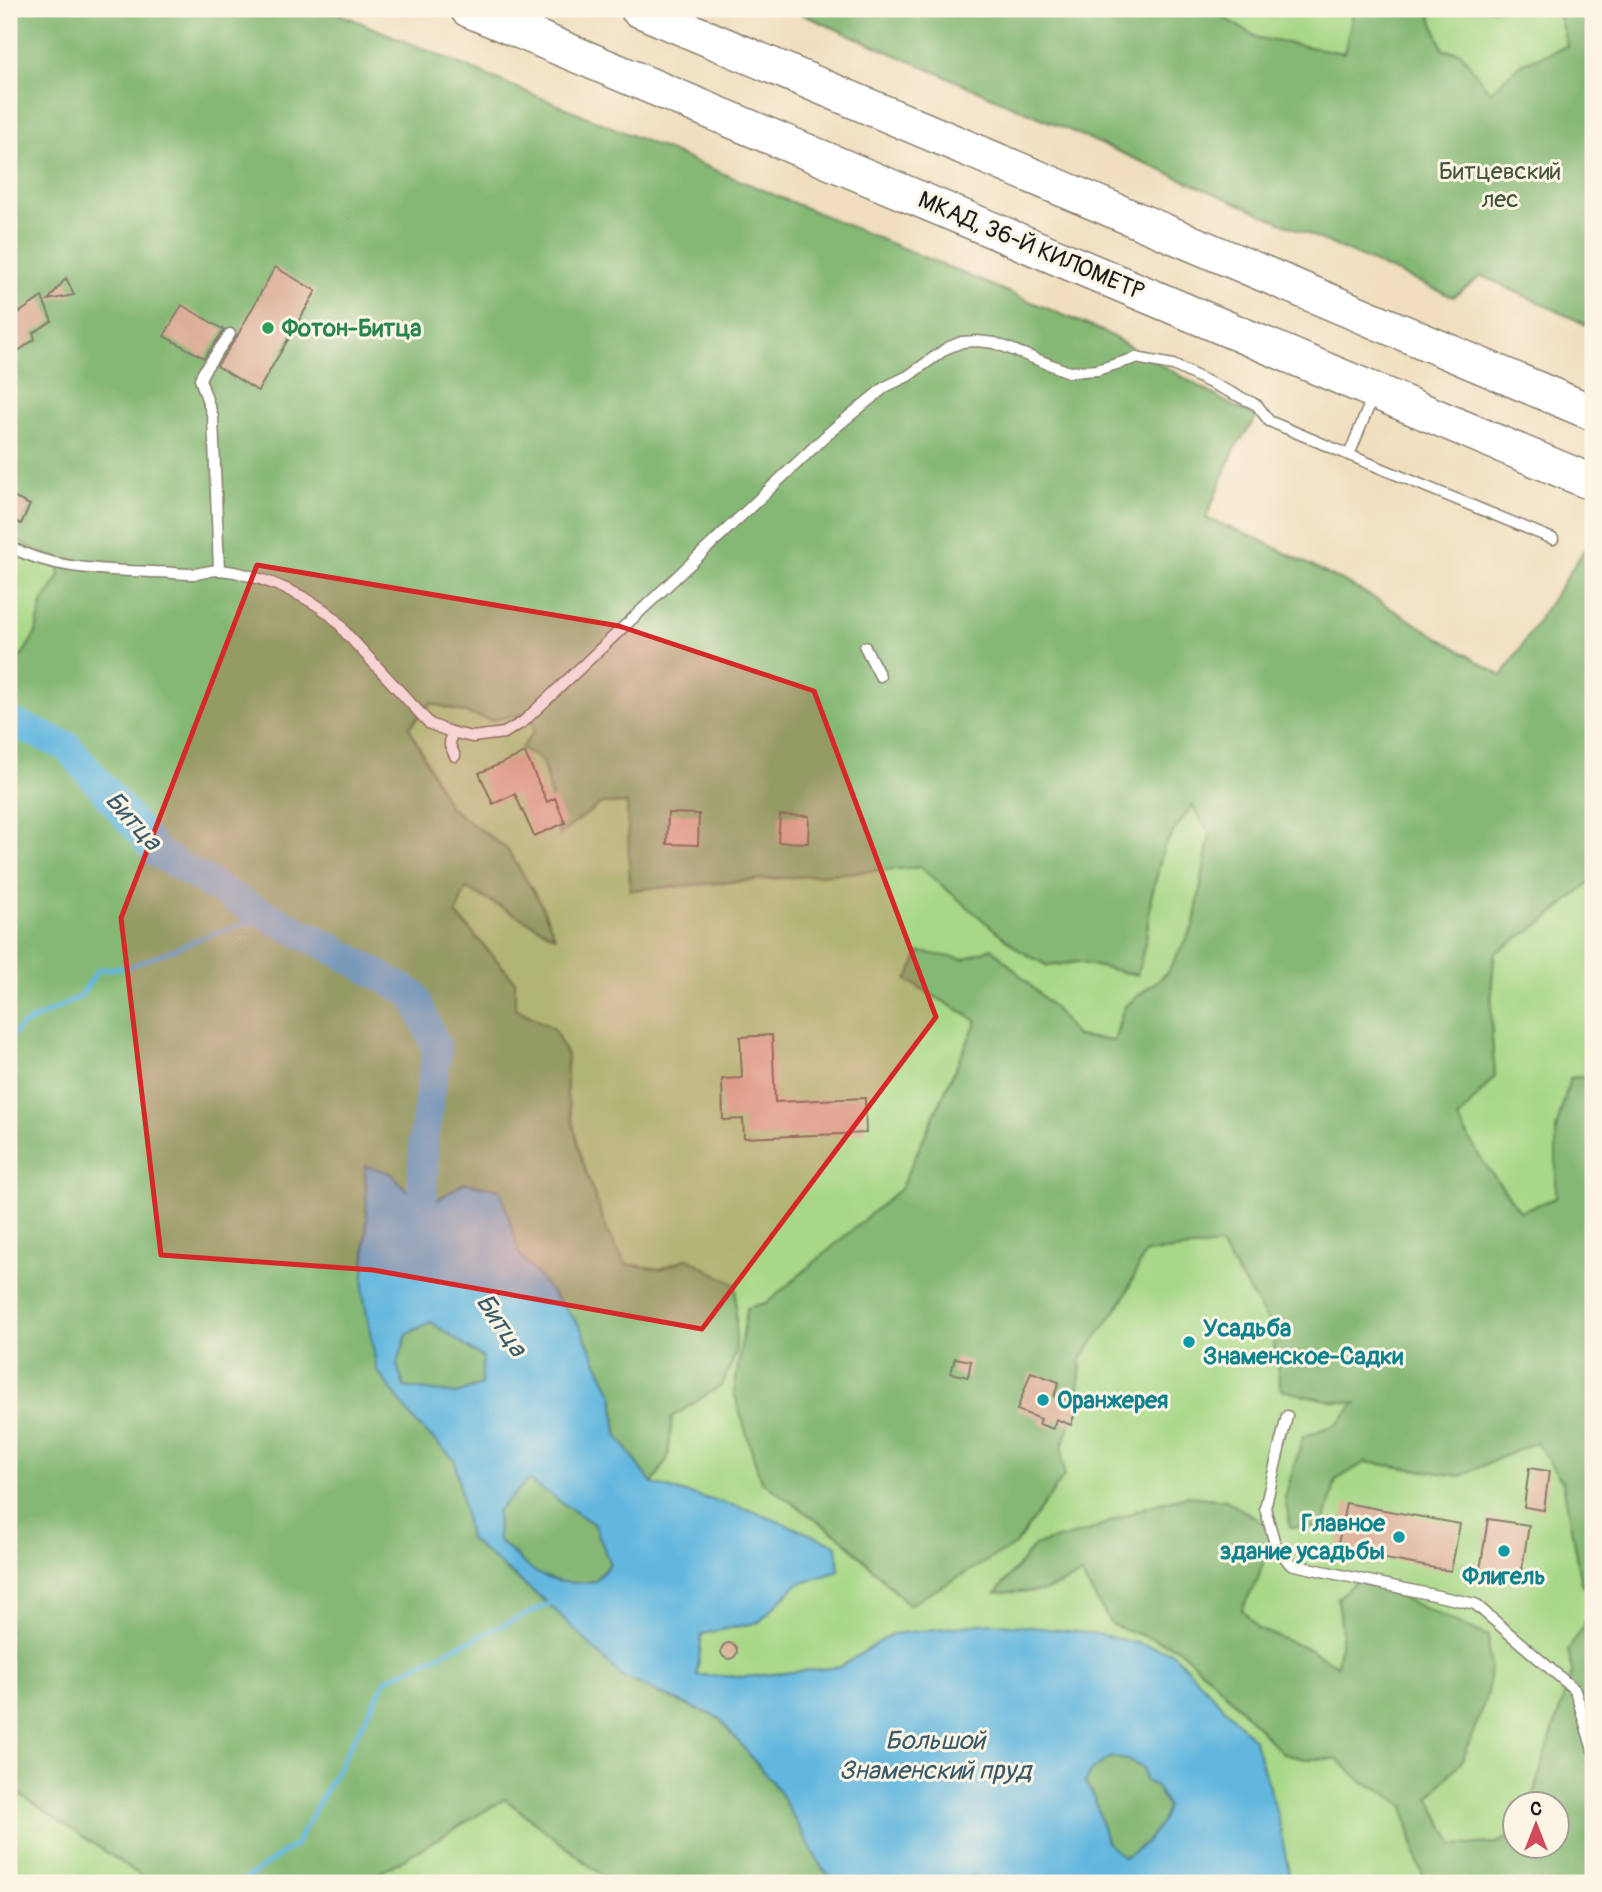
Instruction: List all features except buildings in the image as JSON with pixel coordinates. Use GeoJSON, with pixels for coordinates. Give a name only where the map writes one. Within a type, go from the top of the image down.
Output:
{"type":"FeatureCollection","features":[{"type":"Feature","properties":{"kind":"highway","name":"МКАД, 36-Й КИЛОМЕТР"},"geometry":{"type":"LineString","coordinates":[[468,9],[1593,483]]}},
{"type":"Feature","properties":{"kind":"highway"},"geometry":{"type":"LineString","coordinates":[[638,9],[1593,413]]}},
{"type":"Feature","properties":{"kind":"lane"},"geometry":{"type":"LineString","coordinates":[[219,570],[213,417],[200,379],[230,334]]}},
{"type":"Feature","properties":{"kind":"lane"},"geometry":{"type":"LineString","coordinates":[[9,546],[22,554],[54,563],[191,574],[219,570],[261,580],[295,594],[331,614],[430,724],[472,737],[504,733],[523,723],[831,431],[885,387],[908,376],[947,348],[962,342],[995,343],[1069,372],[1097,370],[1136,358],[1174,365],[1257,405],[1269,421],[1553,540]]}},
{"type":"Feature","properties":{"kind":"lane"},"geometry":{"type":"LineString","coordinates":[[1349,455],[1375,391]]}},
{"type":"Feature","properties":{"kind":"lane"},"geometry":{"type":"LineString","coordinates":[[865,647],[880,676]]}},
{"type":"Feature","properties":{"kind":"lane"},"geometry":{"type":"LineString","coordinates":[[451,732],[450,746],[455,757]]}},
{"type":"Feature","properties":{"kind":"lane"},"geometry":{"type":"LineString","coordinates":[[1287,1416],[1265,1508],[1275,1544],[1290,1563],[1475,1604],[1575,1690],[1593,1750]]}},
{"type":"Feature","properties":{"kind":"highlighted area"},"geometry":{"type":"Polygon","coordinates":[[[257,565],[619,626],[814,691],[936,1017],[702,1329],[373,1270],[161,1255],[121,918],[257,565]]]}},
{"type":"Feature","properties":{"kind":"green space"},"geometry":{"type":"Polygon","coordinates":[[[9,9],[328,9],[1104,332],[1257,417],[1235,448],[1206,518],[1258,539],[1367,594],[1502,676],[1584,550],[1593,554],[1593,880],[1542,923],[1495,953],[1491,1015],[1495,1076],[1458,1119],[1481,1159],[1520,1211],[1556,1198],[1556,1130],[1570,1078],[1593,1076],[1593,1449],[1588,1469],[1593,1472],[1593,1883],[1428,1883],[1418,1865],[1404,1806],[1380,1789],[1363,1783],[1338,1759],[1306,1759],[1283,1754],[1217,1684],[1176,1647],[1112,1625],[1081,1575],[1044,1591],[996,1593],[1035,1545],[1085,1532],[1147,1507],[1187,1496],[1226,1500],[1274,1530],[1258,1579],[1242,1609],[1258,1629],[1310,1650],[1337,1665],[1342,1632],[1338,1598],[1358,1579],[1488,1636],[1488,1693],[1463,1759],[1429,1797],[1454,1845],[1500,1842],[1500,1860],[1570,1860],[1570,1790],[1534,1790],[1572,1671],[1568,1650],[1584,1626],[1592,1596],[1581,1583],[1563,1483],[1536,1442],[1460,1476],[1366,1462],[1336,1480],[1323,1527],[1290,1527],[1285,1497],[1303,1437],[1337,1424],[1356,1403],[1331,1401],[1281,1390],[1270,1324],[1220,1245],[1145,1253],[1124,1298],[1081,1359],[1078,1404],[1062,1447],[1064,1476],[1015,1545],[909,1605],[843,1539],[761,1481],[734,1392],[747,1308],[768,1302],[901,1188],[977,1021],[907,980],[920,952],[964,959],[992,948],[1053,1007],[1076,1036],[1114,1041],[1124,1007],[1167,973],[1194,925],[1210,834],[1192,805],[1164,846],[1137,975],[1077,962],[1048,966],[1019,950],[920,867],[630,890],[627,803],[600,804],[559,835],[542,761],[521,748],[535,730],[527,713],[490,720],[431,703],[409,727],[449,807],[507,849],[541,904],[555,936],[466,888],[456,914],[515,981],[515,1008],[554,1029],[567,1056],[567,1097],[581,1158],[608,1233],[626,1264],[661,1269],[688,1258],[736,1285],[736,1353],[722,1385],[672,1417],[668,1458],[652,1484],[617,1435],[613,1395],[579,1325],[520,1255],[500,1189],[464,1183],[422,1209],[391,1173],[365,1167],[367,1219],[363,1293],[417,1424],[455,1460],[469,1539],[654,1692],[719,1718],[777,1788],[822,1868],[837,1883],[612,1883],[505,1799],[363,1883],[152,1883],[9,1787],[9,656],[21,657],[36,633],[42,603],[60,576],[58,560],[9,537],[9,9]]]}},
{"type":"Feature","properties":{"kind":"green space","name":"Битцевский лес"},"geometry":{"type":"Polygon","coordinates":[[[790,9],[1209,9],[1258,38],[1344,53],[1354,9],[1428,9],[1443,50],[1460,52],[1490,92],[1521,64],[1567,46],[1557,9],[1593,9],[1593,328],[1482,276],[1453,297],[790,9]]]}},
{"type":"Feature","properties":{"kind":"green space"},"geometry":{"type":"Polygon","coordinates":[[[1209,9],[1354,9],[1344,53],[1258,38],[1209,9]]]}},
{"type":"Feature","properties":{"kind":"green space"},"geometry":{"type":"Polygon","coordinates":[[[1428,9],[1557,9],[1567,46],[1521,64],[1490,93],[1460,52],[1443,50],[1428,9]]]}},
{"type":"Feature","properties":{"kind":"green space"},"geometry":{"type":"Polygon","coordinates":[[[9,537],[58,560],[60,576],[42,603],[36,633],[21,657],[9,656],[9,537]]]}},
{"type":"Feature","properties":{"kind":"green space"},"geometry":{"type":"Polygon","coordinates":[[[431,703],[490,720],[527,713],[535,730],[559,834],[600,804],[627,803],[631,890],[920,867],[1019,950],[1048,966],[1077,962],[1137,974],[1164,846],[1192,805],[1210,834],[1194,925],[1167,973],[1124,1007],[1114,1041],[1076,1036],[1053,1007],[964,959],[907,980],[977,1021],[901,1188],[768,1303],[734,1392],[761,1481],[843,1539],[908,1605],[1015,1545],[1064,1476],[1062,1447],[1078,1404],[1081,1359],[1124,1298],[1145,1252],[1220,1245],[1270,1324],[1281,1389],[1331,1401],[1356,1403],[1337,1424],[1302,1437],[1323,1527],[1336,1480],[1366,1462],[1459,1476],[1536,1441],[1563,1483],[1581,1583],[1592,1596],[1584,1626],[1569,1650],[1572,1671],[1534,1790],[1500,1790],[1500,1842],[1454,1845],[1429,1797],[1463,1759],[1338,1598],[1342,1632],[1338,1666],[1310,1650],[1258,1629],[1242,1609],[1258,1579],[1226,1500],[1187,1496],[1146,1507],[1085,1532],[1044,1591],[1081,1575],[1112,1625],[1176,1647],[1217,1684],[1283,1754],[1306,1759],[1338,1759],[1363,1783],[1380,1789],[1404,1806],[1418,1865],[1428,1883],[1291,1883],[1278,1818],[892,1634],[840,1667],[746,1677],[697,1675],[702,1634],[759,1622],[796,1584],[838,1571],[750,1510],[652,1484],[668,1458],[672,1417],[722,1385],[688,1258],[661,1269],[626,1265],[608,1233],[581,1158],[567,1097],[567,1056],[554,1029],[515,1008],[515,981],[456,914],[465,888],[554,935],[541,904],[507,849],[449,807],[409,727],[431,703]]]}},
{"type":"Feature","properties":{"kind":"green space"},"geometry":{"type":"Polygon","coordinates":[[[1593,880],[1593,1076],[1570,1078],[1556,1130],[1556,1198],[1520,1212],[1481,1159],[1458,1119],[1495,1076],[1491,1014],[1495,953],[1542,923],[1593,880]]]}},
{"type":"Feature","properties":{"kind":"green space"},"geometry":{"type":"Polygon","coordinates":[[[431,1322],[483,1358],[481,1385],[457,1394],[404,1387],[397,1365],[407,1334],[431,1322]]]}},
{"type":"Feature","properties":{"kind":"green space"},"geometry":{"type":"Polygon","coordinates":[[[528,1480],[595,1525],[610,1564],[595,1581],[571,1585],[536,1574],[498,1540],[497,1511],[528,1480]]]}},
{"type":"Feature","properties":{"kind":"green space"},"geometry":{"type":"Polygon","coordinates":[[[1111,1757],[1127,1760],[1143,1768],[1145,1780],[1156,1786],[1167,1806],[1151,1836],[1124,1858],[1106,1842],[1095,1799],[1085,1782],[1093,1769],[1111,1757]]]}},
{"type":"Feature","properties":{"kind":"green space"},"geometry":{"type":"Polygon","coordinates":[[[9,1787],[152,1883],[25,1883],[9,1872],[9,1787]]]}},
{"type":"Feature","properties":{"kind":"green space"},"geometry":{"type":"Polygon","coordinates":[[[505,1799],[612,1883],[363,1883],[505,1799]]]}},
{"type":"Feature","properties":{"kind":"water","name":"Большой Знаменский пруд"},"geometry":{"type":"Polygon","coordinates":[[[365,1166],[391,1173],[423,1209],[464,1183],[500,1189],[520,1255],[579,1325],[613,1395],[617,1435],[652,1484],[750,1510],[837,1545],[839,1571],[796,1585],[759,1622],[702,1634],[697,1675],[746,1677],[840,1667],[892,1634],[991,1623],[1099,1634],[1172,1652],[1255,1741],[1278,1818],[1291,1883],[982,1883],[975,1875],[958,1883],[837,1883],[822,1868],[777,1788],[719,1718],[622,1677],[549,1604],[469,1539],[455,1460],[417,1424],[377,1370],[363,1293],[367,1219],[365,1166]],[[431,1322],[407,1334],[397,1365],[404,1387],[457,1394],[481,1385],[483,1358],[431,1322]],[[528,1480],[497,1511],[498,1540],[541,1575],[564,1582],[595,1581],[610,1564],[595,1525],[528,1480]],[[1111,1757],[1093,1769],[1085,1782],[1095,1799],[1106,1842],[1124,1858],[1151,1836],[1167,1806],[1156,1786],[1145,1781],[1143,1768],[1127,1760],[1111,1757]]]}},
{"type":"Feature","properties":{"kind":"waterway","name":"Битца"},"geometry":{"type":"LineString","coordinates":[[9,721],[68,747],[158,853],[244,904],[335,950],[414,995],[437,1049],[424,1136],[422,1209],[445,1243]]}},
{"type":"Feature","properties":{"kind":"waterway"},"geometry":{"type":"LineString","coordinates":[[9,1038],[23,1025],[80,997],[98,970],[129,967],[209,935],[269,916]]}},
{"type":"Feature","properties":{"kind":"waterway"},"geometry":{"type":"LineString","coordinates":[[240,1883],[296,1844],[387,1679],[549,1604]]}},
{"type":"Feature","properties":{"kind":"place","name":"Фотон-Битца"},"geometry":{"type":"Point","coordinates":[268,328]}},
{"type":"Feature","properties":{"kind":"place","name":"Усадьба Знаменское-Садки"},"geometry":{"type":"Point","coordinates":[1189,1342]}},
{"type":"Feature","properties":{"kind":"place","name":"Оранжерея"},"geometry":{"type":"Point","coordinates":[1043,1400]}},
{"type":"Feature","properties":{"kind":"place","name":"Главное здание усадьбы"},"geometry":{"type":"Point","coordinates":[1399,1537]}},
{"type":"Feature","properties":{"kind":"place","name":"Флигель"},"geometry":{"type":"Point","coordinates":[1504,1551]}}]}
